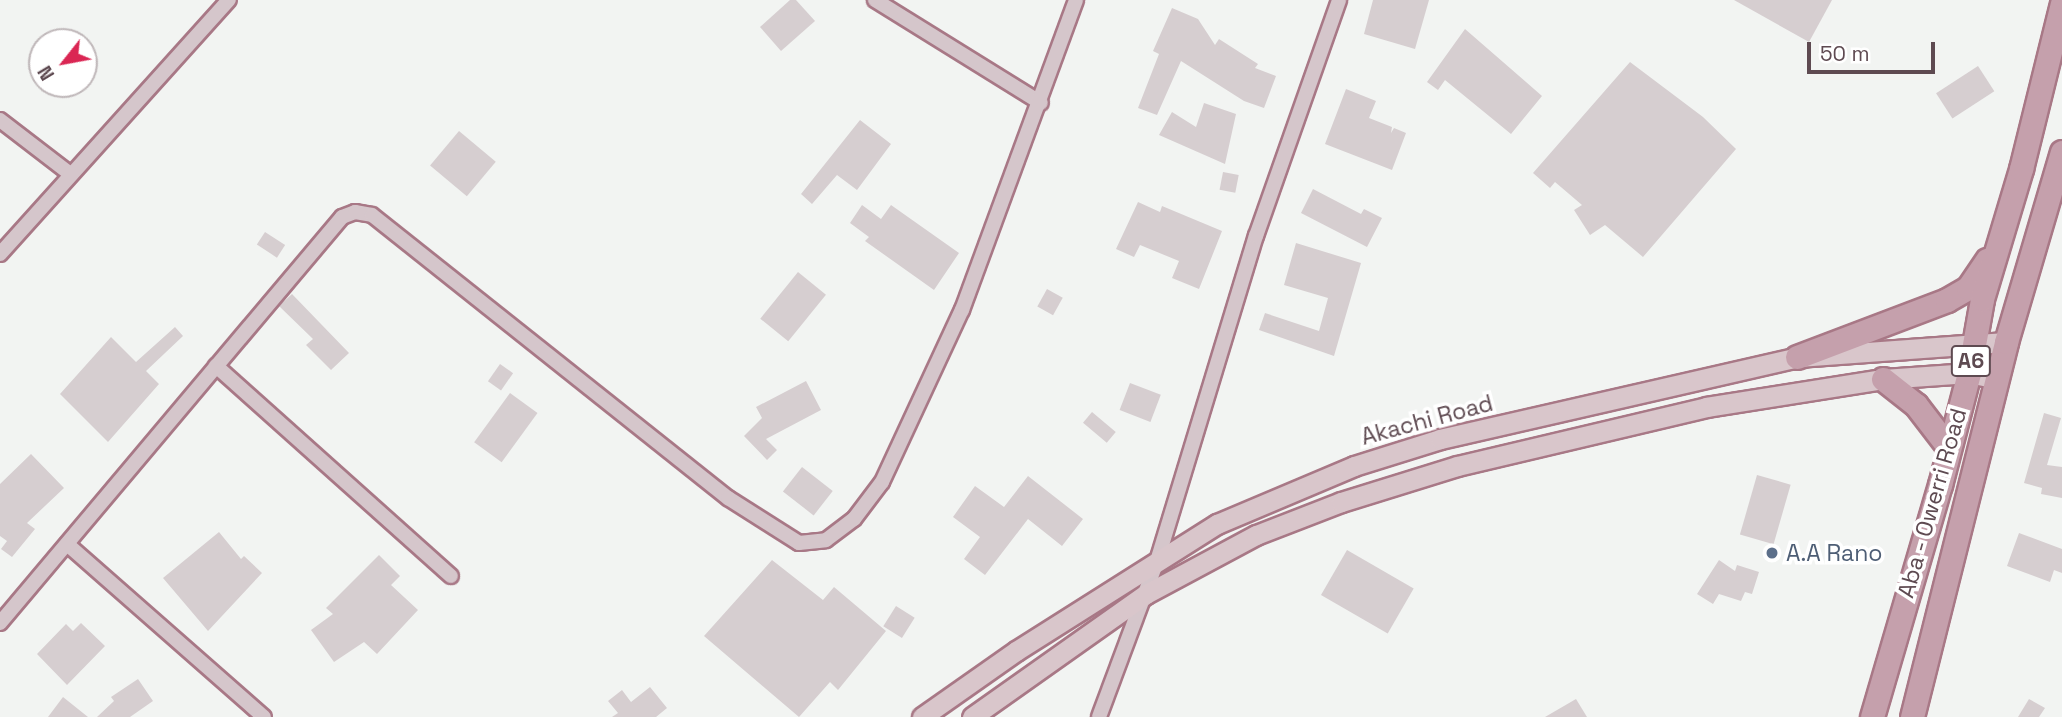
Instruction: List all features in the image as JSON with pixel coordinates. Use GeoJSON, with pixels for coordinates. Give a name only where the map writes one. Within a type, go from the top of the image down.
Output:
{"type":"FeatureCollection","features":[{"type":"Feature","properties":{"kind":"highway","name":"Aba - Owerri Road"},"geometry":{"type":"LineString","coordinates":[[1872,717],[1969,373],[1973,341],[2062,3]]}},
{"type":"Feature","properties":{"kind":"highway","name":"Aba - Owerri Road"},"geometry":{"type":"LineString","coordinates":[[1912,717],[2006,342],[2062,152]]}},
{"type":"Feature","properties":{"kind":"highway"},"geometry":{"type":"LineString","coordinates":[[1797,357],[1947,300],[1968,288],[1998,243]]}},
{"type":"Feature","properties":{"kind":"highway"},"geometry":{"type":"LineString","coordinates":[[1883,379],[1916,405],[1949,448]]}},
{"type":"Feature","properties":{"kind":"main road","name":"Akachi Road"},"geometry":{"type":"LineString","coordinates":[[922,717],[1158,558],[1286,491],[1354,466],[1440,439],[1797,357],[1973,341],[2006,342]]}},
{"type":"Feature","properties":{"kind":"main road"},"geometry":{"type":"LineString","coordinates":[[972,717],[1146,594],[1256,535],[1341,502],[1457,466],[1706,407],[1883,379],[1969,373],[1997,379]]}},
{"type":"Feature","properties":{"kind":"street"},"geometry":{"type":"LineString","coordinates":[[0,254],[69,173],[229,0]]}},
{"type":"Feature","properties":{"kind":"street"},"geometry":{"type":"LineString","coordinates":[[875,0],[1041,103]]}},
{"type":"Feature","properties":{"kind":"street"},"geometry":{"type":"LineString","coordinates":[[0,623],[342,217],[355,212],[372,215],[728,498],[799,543],[826,540],[854,520],[882,482],[962,310],[1041,103],[1076,0]]}},
{"type":"Feature","properties":{"kind":"street"},"geometry":{"type":"LineString","coordinates":[[1099,717],[1146,594],[1256,236],[1339,0]]}},
{"type":"Feature","properties":{"kind":"street"},"geometry":{"type":"LineString","coordinates":[[0,120],[69,173]]}},
{"type":"Feature","properties":{"kind":"street"},"geometry":{"type":"LineString","coordinates":[[216,366],[451,576]]}},
{"type":"Feature","properties":{"kind":"street"},"geometry":{"type":"LineString","coordinates":[[67,544],[264,717]]}},
{"type":"Feature","properties":{"kind":"building"},"geometry":{"type":"Polygon","coordinates":[[[790,0],[796,0],[815,21],[781,51],[760,27],[790,0]]]}},
{"type":"Feature","properties":{"kind":"building"},"geometry":{"type":"Polygon","coordinates":[[[1373,0],[1429,0],[1415,49],[1364,34],[1373,0]]]}},
{"type":"Feature","properties":{"kind":"building"},"geometry":{"type":"Polygon","coordinates":[[[1734,0],[1832,0],[1809,42],[1734,0]]]}},
{"type":"Feature","properties":{"kind":"building"},"geometry":{"type":"Polygon","coordinates":[[[1172,8],[1198,19],[1215,45],[1219,39],[1258,64],[1255,68],[1276,76],[1264,108],[1244,101],[1181,61],[1157,115],[1138,108],[1159,54],[1153,51],[1172,8]]]}},
{"type":"Feature","properties":{"kind":"building"},"geometry":{"type":"Polygon","coordinates":[[[1465,29],[1542,96],[1511,134],[1445,80],[1438,90],[1427,82],[1465,29]]]}},
{"type":"Feature","properties":{"kind":"building"},"geometry":{"type":"Polygon","coordinates":[[[1630,62],[1703,117],[1736,149],[1643,257],[1605,225],[1590,235],[1574,210],[1582,205],[1555,182],[1550,188],[1533,173],[1630,62]]]}},
{"type":"Feature","properties":{"kind":"building"},"geometry":{"type":"Polygon","coordinates":[[[1978,66],[1994,91],[1952,118],[1936,93],[1978,66]]]}},
{"type":"Feature","properties":{"kind":"building"},"geometry":{"type":"Polygon","coordinates":[[[1346,89],[1376,101],[1369,118],[1392,127],[1391,133],[1394,128],[1406,133],[1392,170],[1325,144],[1346,89]]]}},
{"type":"Feature","properties":{"kind":"building"},"geometry":{"type":"Polygon","coordinates":[[[1204,103],[1236,114],[1225,164],[1159,135],[1172,112],[1196,127],[1204,103]]]}},
{"type":"Feature","properties":{"kind":"building"},"geometry":{"type":"Polygon","coordinates":[[[860,120],[891,144],[857,190],[837,175],[812,204],[801,194],[860,120]]]}},
{"type":"Feature","properties":{"kind":"building"},"geometry":{"type":"Polygon","coordinates":[[[459,131],[496,162],[467,196],[430,165],[459,131]]]}},
{"type":"Feature","properties":{"kind":"building"},"geometry":{"type":"Polygon","coordinates":[[[1223,172],[1239,175],[1235,193],[1220,190],[1223,172]]]}},
{"type":"Feature","properties":{"kind":"building"},"geometry":{"type":"Polygon","coordinates":[[[1313,189],[1361,214],[1364,209],[1382,218],[1367,247],[1301,213],[1313,189]]]}},
{"type":"Feature","properties":{"kind":"building"},"geometry":{"type":"Polygon","coordinates":[[[1138,202],[1160,212],[1162,206],[1222,231],[1199,289],[1172,278],[1179,261],[1140,245],[1134,257],[1116,249],[1138,202]]]}},
{"type":"Feature","properties":{"kind":"building"},"geometry":{"type":"Polygon","coordinates":[[[862,205],[881,219],[891,205],[959,253],[934,290],[865,241],[869,237],[850,223],[862,205]]]}},
{"type":"Feature","properties":{"kind":"building"},"geometry":{"type":"Polygon","coordinates":[[[265,232],[285,245],[277,258],[257,245],[265,232]]]}},
{"type":"Feature","properties":{"kind":"building"},"geometry":{"type":"Polygon","coordinates":[[[1296,243],[1361,263],[1334,356],[1259,330],[1265,313],[1319,331],[1328,298],[1284,285],[1296,243]]]}},
{"type":"Feature","properties":{"kind":"building"},"geometry":{"type":"Polygon","coordinates":[[[798,272],[826,295],[788,341],[760,319],[798,272]]]}},
{"type":"Feature","properties":{"kind":"building"},"geometry":{"type":"Polygon","coordinates":[[[1047,289],[1063,298],[1053,315],[1037,306],[1047,289]]]}},
{"type":"Feature","properties":{"kind":"building"},"geometry":{"type":"Polygon","coordinates":[[[292,294],[349,353],[331,370],[306,345],[313,339],[279,306],[292,294]]]}},
{"type":"Feature","properties":{"kind":"building"},"geometry":{"type":"Polygon","coordinates":[[[175,327],[183,336],[146,371],[159,384],[108,442],[60,394],[111,337],[136,362],[175,327]]]}},
{"type":"Feature","properties":{"kind":"building"},"geometry":{"type":"Polygon","coordinates":[[[500,364],[513,373],[501,390],[488,381],[500,364]]]}},
{"type":"Feature","properties":{"kind":"building"},"geometry":{"type":"Polygon","coordinates":[[[806,381],[821,410],[766,439],[777,450],[767,460],[744,436],[762,418],[756,407],[806,381]]]}},
{"type":"Feature","properties":{"kind":"building"},"geometry":{"type":"Polygon","coordinates":[[[1130,383],[1161,395],[1150,422],[1120,410],[1130,383]]]}},
{"type":"Feature","properties":{"kind":"building"},"geometry":{"type":"Polygon","coordinates":[[[510,393],[538,413],[502,462],[474,442],[510,393]]]}},
{"type":"Feature","properties":{"kind":"building"},"geometry":{"type":"Polygon","coordinates":[[[1092,412],[1116,432],[1107,443],[1083,423],[1092,412]]]}},
{"type":"Feature","properties":{"kind":"building"},"geometry":{"type":"Polygon","coordinates":[[[2044,413],[2061,418],[2047,465],[2062,467],[2062,498],[2041,494],[2042,488],[2024,483],[2044,413]]]}},
{"type":"Feature","properties":{"kind":"building"},"geometry":{"type":"Polygon","coordinates":[[[31,454],[64,488],[27,523],[35,529],[12,557],[1,549],[7,541],[0,536],[0,484],[31,454]]]}},
{"type":"Feature","properties":{"kind":"building"},"geometry":{"type":"Polygon","coordinates":[[[802,467],[833,491],[814,515],[783,491],[802,467]]]}},
{"type":"Feature","properties":{"kind":"building"},"geometry":{"type":"Polygon","coordinates":[[[1757,475],[1791,485],[1774,544],[1740,535],[1757,475]]]}},
{"type":"Feature","properties":{"kind":"building"},"geometry":{"type":"Polygon","coordinates":[[[1028,476],[1083,519],[1062,546],[1028,519],[985,575],[964,559],[980,537],[953,517],[975,486],[1004,507],[1028,476]]]}},
{"type":"Feature","properties":{"kind":"building"},"geometry":{"type":"Polygon","coordinates":[[[219,532],[241,559],[244,556],[262,573],[208,631],[163,578],[219,532]]]}},
{"type":"Feature","properties":{"kind":"building"},"geometry":{"type":"Polygon","coordinates":[[[2019,533],[2062,549],[2062,573],[2054,570],[2050,582],[2007,566],[2019,533]]]}},
{"type":"Feature","properties":{"kind":"building"},"geometry":{"type":"Polygon","coordinates":[[[1347,550],[1414,588],[1388,634],[1321,595],[1347,550]]]}},
{"type":"Feature","properties":{"kind":"building"},"geometry":{"type":"Polygon","coordinates":[[[379,555],[400,576],[391,585],[418,610],[377,654],[364,642],[334,662],[311,630],[333,614],[326,608],[379,555]]]}},
{"type":"Feature","properties":{"kind":"building"},"geometry":{"type":"Polygon","coordinates":[[[772,560],[823,600],[834,587],[886,631],[838,690],[830,682],[799,717],[704,636],[772,560]]]}},
{"type":"Feature","properties":{"kind":"building"},"geometry":{"type":"Polygon","coordinates":[[[1719,560],[1735,571],[1737,565],[1759,572],[1752,594],[1745,592],[1741,601],[1719,594],[1713,604],[1697,594],[1719,560]]]}},
{"type":"Feature","properties":{"kind":"building"},"geometry":{"type":"Polygon","coordinates":[[[896,606],[915,618],[902,638],[883,626],[896,606]]]}},
{"type":"Feature","properties":{"kind":"building"},"geometry":{"type":"Polygon","coordinates":[[[81,623],[105,646],[67,685],[37,654],[66,624],[73,631],[81,623]]]}},
{"type":"Feature","properties":{"kind":"building"},"geometry":{"type":"Polygon","coordinates":[[[138,679],[153,701],[130,717],[97,717],[114,701],[111,697],[138,679]]]}},
{"type":"Feature","properties":{"kind":"building"},"geometry":{"type":"Polygon","coordinates":[[[650,687],[667,708],[656,717],[612,717],[618,713],[608,701],[622,690],[631,702],[650,687]]]}},
{"type":"Feature","properties":{"kind":"building"},"geometry":{"type":"Polygon","coordinates":[[[63,697],[88,717],[48,717],[63,697]]]}},
{"type":"Feature","properties":{"kind":"building"},"geometry":{"type":"Polygon","coordinates":[[[1576,699],[1587,717],[1545,717],[1576,699]]]}},
{"type":"Feature","properties":{"kind":"building"},"geometry":{"type":"Polygon","coordinates":[[[2029,699],[2045,708],[2039,717],[2018,717],[2029,699]]]}},
{"type":"Feature","properties":{"kind":"place","name":"A.A Rano"},"geometry":{"type":"Point","coordinates":[1772,553]}}]}
